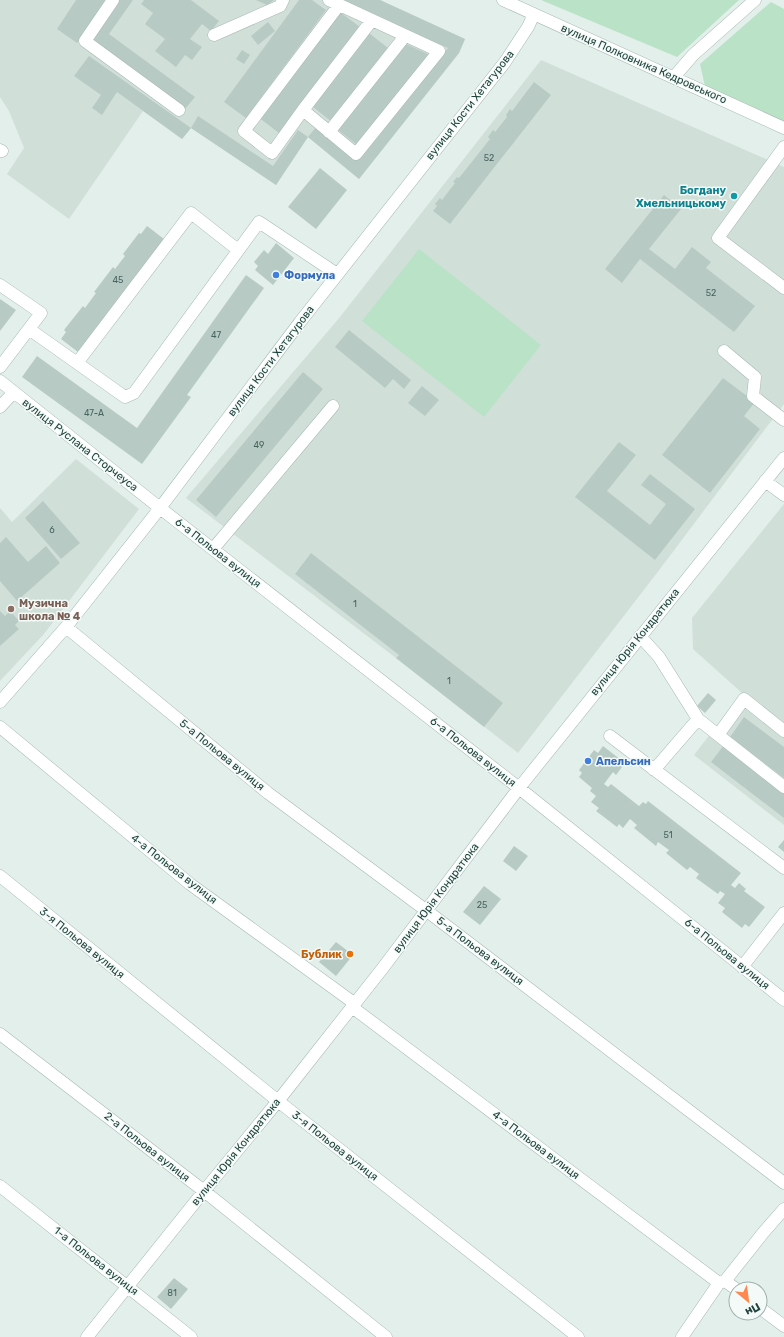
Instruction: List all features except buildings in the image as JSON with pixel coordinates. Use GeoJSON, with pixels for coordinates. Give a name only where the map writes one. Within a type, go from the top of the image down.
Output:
{"type":"FeatureCollection","features":[{"type":"Feature","properties":{"kind":"street"},"geometry":{"type":"LineString","coordinates":[[113,0],[85,40],[179,110]]}},
{"type":"Feature","properties":{"kind":"street"},"geometry":{"type":"LineString","coordinates":[[214,35],[280,6],[283,0]]}},
{"type":"Feature","properties":{"kind":"street","name":"вулиця Полковника Кедровського"},"geometry":{"type":"LineString","coordinates":[[503,0],[784,128]]}},
{"type":"Feature","properties":{"kind":"street"},"geometry":{"type":"LineString","coordinates":[[674,77],[693,55],[755,0]]}},
{"type":"Feature","properties":{"kind":"street"},"geometry":{"type":"LineString","coordinates":[[303,110],[356,154],[439,51],[334,2],[244,131],[272,153],[303,110],[372,20]]}},
{"type":"Feature","properties":{"kind":"street","name":"вулиця Кости Хетагурова"},"geometry":{"type":"LineString","coordinates":[[0,702],[66,627],[160,508],[337,274],[505,62],[528,27],[534,14]]}},
{"type":"Feature","properties":{"kind":"street"},"geometry":{"type":"LineString","coordinates":[[330,132],[405,36]]}},
{"type":"Feature","properties":{"kind":"street"},"geometry":{"type":"LineString","coordinates":[[784,147],[718,238],[784,288]]}},
{"type":"Feature","properties":{"kind":"street"},"geometry":{"type":"LineString","coordinates":[[78,363],[191,213],[238,250]]}},
{"type":"Feature","properties":{"kind":"street"},"geometry":{"type":"LineString","coordinates":[[29,329],[125,397],[134,393],[259,222],[337,274]]}},
{"type":"Feature","properties":{"kind":"street"},"geometry":{"type":"LineString","coordinates":[[0,285],[41,313],[0,367]]}},
{"type":"Feature","properties":{"kind":"street"},"geometry":{"type":"LineString","coordinates":[[724,351],[756,377],[753,396],[784,420]]}},
{"type":"Feature","properties":{"kind":"street","name":"вулиця Руслана Сторчеуса"},"geometry":{"type":"LineString","coordinates":[[0,381],[160,508]]}},
{"type":"Feature","properties":{"kind":"street"},"geometry":{"type":"LineString","coordinates":[[0,406],[14,392]]}},
{"type":"Feature","properties":{"kind":"street"},"geometry":{"type":"LineString","coordinates":[[213,549],[333,406]]}},
{"type":"Feature","properties":{"kind":"street","name":"вулиця Юрія Кондратюка"},"geometry":{"type":"LineString","coordinates":[[87,1337],[278,1101],[427,911],[519,788],[784,458]]}},
{"type":"Feature","properties":{"kind":"street"},"geometry":{"type":"LineString","coordinates":[[765,482],[784,495]]}},
{"type":"Feature","properties":{"kind":"street","name":"6-а Польова вулиця"},"geometry":{"type":"LineString","coordinates":[[160,508],[519,788],[784,1000]]}},
{"type":"Feature","properties":{"kind":"street","name":"5-а Польова вулиця"},"geometry":{"type":"LineString","coordinates":[[66,627],[268,793],[427,911],[784,1183]]}},
{"type":"Feature","properties":{"kind":"street"},"geometry":{"type":"LineString","coordinates":[[640,636],[659,657],[698,719],[784,787]]}},
{"type":"Feature","properties":{"kind":"street"},"geometry":{"type":"LineString","coordinates":[[718,735],[744,699],[784,731]]}},
{"type":"Feature","properties":{"kind":"street"},"geometry":{"type":"LineString","coordinates":[[654,770],[698,719]]}},
{"type":"Feature","properties":{"kind":"street","name":"4-а Польова вулиця"},"geometry":{"type":"LineString","coordinates":[[0,727],[190,884],[728,1285]]}},
{"type":"Feature","properties":{"kind":"street"},"geometry":{"type":"LineString","coordinates":[[610,736],[784,868]]}},
{"type":"Feature","properties":{"kind":"street","name":"3-я Польова вулиця"},"geometry":{"type":"LineString","coordinates":[[0,876],[278,1101],[578,1337]]}},
{"type":"Feature","properties":{"kind":"street"},"geometry":{"type":"LineString","coordinates":[[742,967],[784,912]]}},
{"type":"Feature","properties":{"kind":"street","name":"2-а Польова вулиця"},"geometry":{"type":"LineString","coordinates":[[0,1034],[204,1191],[386,1337]]}},
{"type":"Feature","properties":{"kind":"street","name":"1-а Польова вулиця"},"geometry":{"type":"LineString","coordinates":[[0,1186],[191,1337]]}},
{"type":"Feature","properties":{"kind":"street"},"geometry":{"type":"LineString","coordinates":[[682,1337],[722,1282],[784,1209]]}},
{"type":"Feature","properties":{"kind":"street"},"geometry":{"type":"LineString","coordinates":[[768,1314],[784,1326]]}},
{"type":"Feature","properties":{"kind":"shaded area"},"geometry":{"type":"Polygon","coordinates":[[[0,0],[380,0],[465,39],[459,53],[359,179],[308,137],[276,185],[191,128],[182,139],[143,111],[69,219],[7,174],[24,148],[9,111],[0,97],[0,0]]]}},
{"type":"Feature","properties":{"kind":"shaded area"},"geometry":{"type":"Polygon","coordinates":[[[541,60],[784,167],[784,404],[660,569],[518,753],[186,498],[340,317],[541,60]]]}},
{"type":"Feature","properties":{"kind":"shaded area"},"geometry":{"type":"Polygon","coordinates":[[[76,459],[139,509],[44,634],[0,681],[0,508],[12,522],[76,459]]]}},
{"type":"Feature","properties":{"kind":"shaded area"},"geometry":{"type":"Polygon","coordinates":[[[784,504],[784,825],[694,755],[742,693],[693,649],[692,618],[784,504]]]}},
{"type":"Feature","properties":{"kind":"green space"},"geometry":{"type":"Polygon","coordinates":[[[541,0],[739,0],[677,57],[541,0]]]}},
{"type":"Feature","properties":{"kind":"green space"},"geometry":{"type":"Polygon","coordinates":[[[771,2],[784,9],[784,122],[705,86],[700,64],[771,2]]]}},
{"type":"Feature","properties":{"kind":"green space"},"geometry":{"type":"Polygon","coordinates":[[[419,249],[541,345],[484,417],[362,321],[419,249]]]}},
{"type":"Feature","properties":{"kind":"place","name":"Богдану Хмельницькому"},"geometry":{"type":"Point","coordinates":[734,196]}},
{"type":"Feature","properties":{"kind":"place","name":"Формула"},"geometry":{"type":"Point","coordinates":[276,275]}},
{"type":"Feature","properties":{"kind":"place","name":"Музична школа № 4"},"geometry":{"type":"Point","coordinates":[11,609]}},
{"type":"Feature","properties":{"kind":"place","name":"Апельсин"},"geometry":{"type":"Point","coordinates":[588,761]}},
{"type":"Feature","properties":{"kind":"place","name":"Бублик"},"geometry":{"type":"Point","coordinates":[350,954]}}]}
